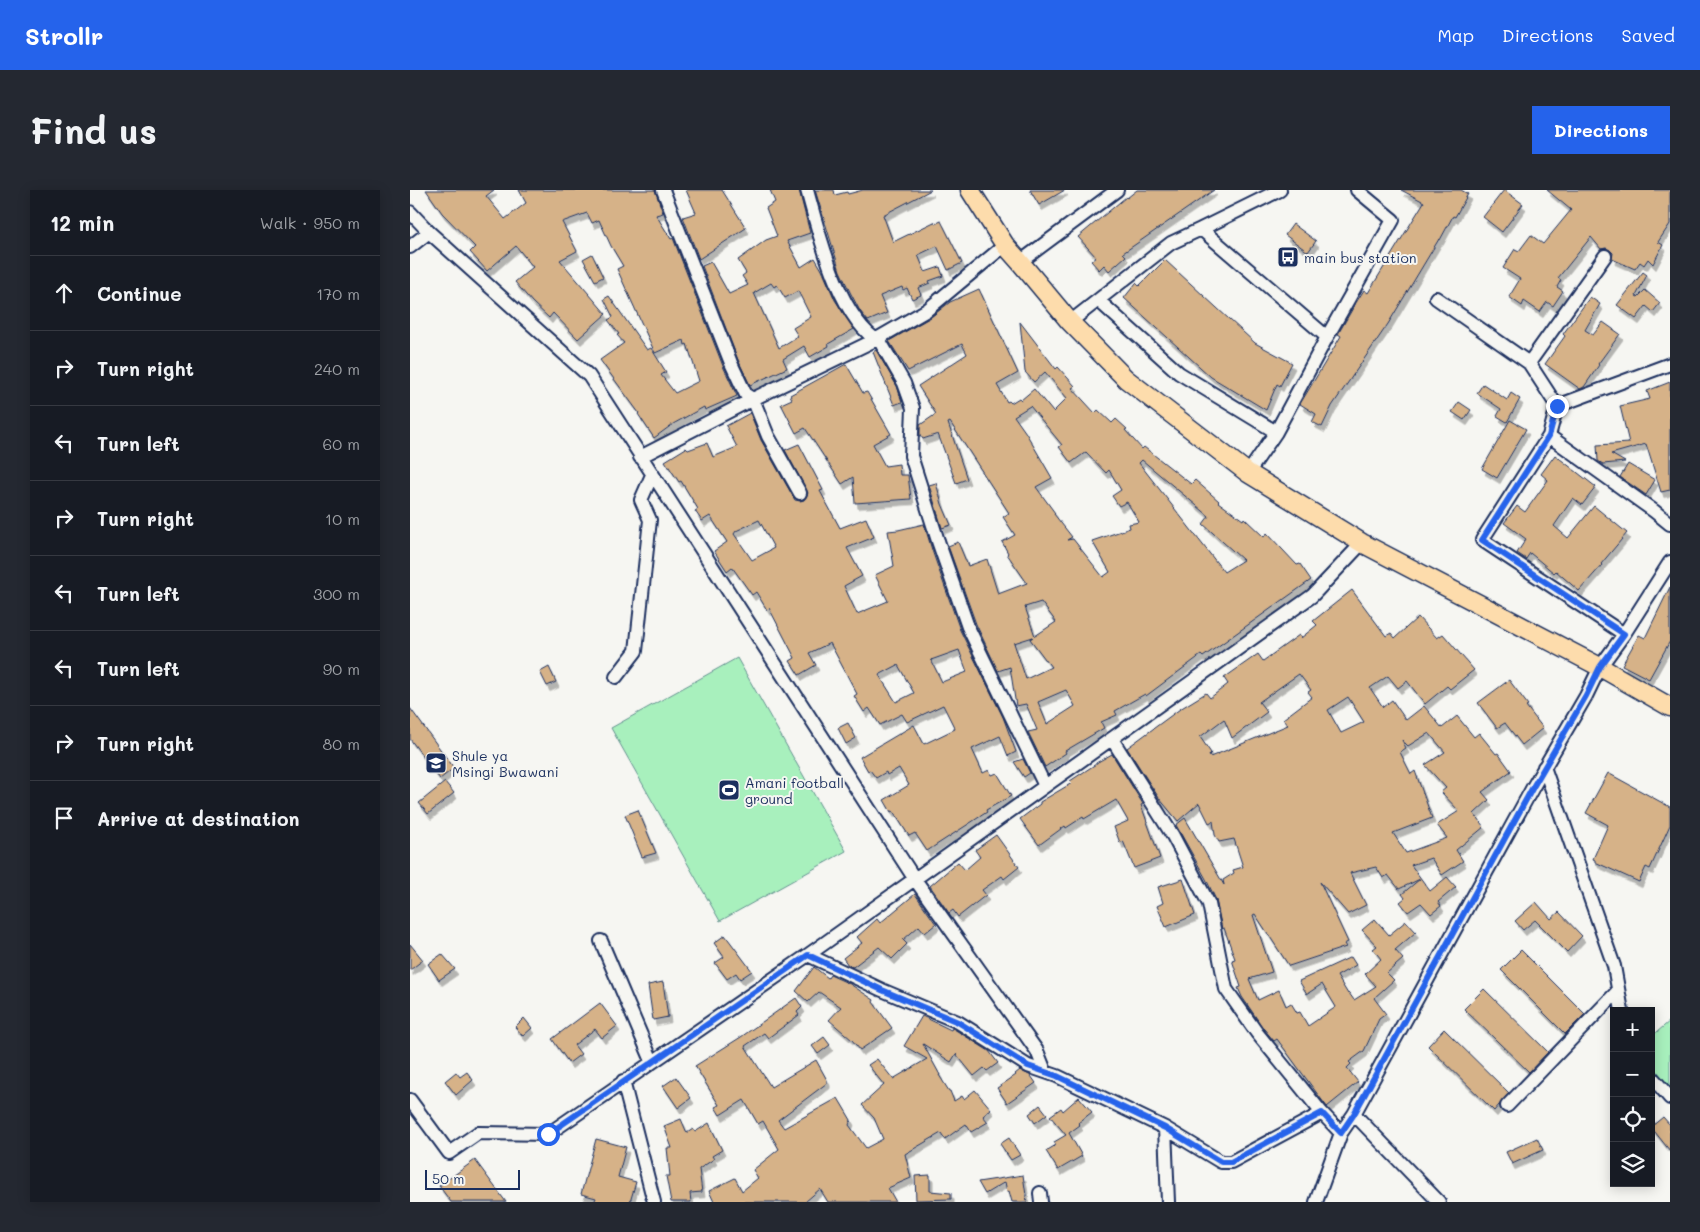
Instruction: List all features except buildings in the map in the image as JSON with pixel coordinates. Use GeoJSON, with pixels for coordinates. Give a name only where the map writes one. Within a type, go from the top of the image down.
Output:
{"type":"FeatureCollection","features":[{"type":"Feature","properties":{"kind":"highway"},"geometry":{"type":"LineString","coordinates":[[970,190],[1005,244],[1070,322],[1126,379],[1248,473],[1362,543],[1600,667],[1670,707]]}},
{"type":"Feature","properties":{"kind":"street"},"geometry":{"type":"LineString","coordinates":[[663,190],[746,394],[753,399],[768,436],[800,493]]}},
{"type":"Feature","properties":{"kind":"street"},"geometry":{"type":"LineString","coordinates":[[807,190],[826,255],[853,317],[881,344],[904,383],[913,408],[911,456],[938,542],[968,627],[1045,786]]}},
{"type":"Feature","properties":{"kind":"street"},"geometry":{"type":"LineString","coordinates":[[1020,262],[1117,190]]}},
{"type":"Feature","properties":{"kind":"street"},"geometry":{"type":"LineString","coordinates":[[1070,322],[1170,243],[1201,230],[1280,190]]}},
{"type":"Feature","properties":{"kind":"street"},"geometry":{"type":"LineString","coordinates":[[1248,473],[1276,432],[1393,220],[1357,190]]}},
{"type":"Feature","properties":{"kind":"street"},"geometry":{"type":"LineString","coordinates":[[410,212],[429,232],[589,376],[914,878],[1037,1051],[1045,1071]]}},
{"type":"Feature","properties":{"kind":"street"},"geometry":{"type":"LineString","coordinates":[[1201,230],[1327,337]]}},
{"type":"Feature","properties":{"kind":"street"},"geometry":{"type":"LineString","coordinates":[[410,247],[429,232]]}},
{"type":"Feature","properties":{"kind":"street"},"geometry":{"type":"LineString","coordinates":[[640,457],[753,399],[875,340],[927,310],[1005,244]]}},
{"type":"Feature","properties":{"kind":"street"},"geometry":{"type":"LineString","coordinates":[[1530,363],[1605,256]]}},
{"type":"Feature","properties":{"kind":"street"},"geometry":{"type":"LineString","coordinates":[[1436,298],[1530,363],[1557,406],[1549,436],[1482,540],[1624,634]]}},
{"type":"Feature","properties":{"kind":"street"},"geometry":{"type":"LineString","coordinates":[[1099,301],[1180,373],[1276,432]]}},
{"type":"Feature","properties":{"kind":"street"},"geometry":{"type":"LineString","coordinates":[[1557,406],[1670,364]]}},
{"type":"Feature","properties":{"kind":"street"},"geometry":{"type":"LineString","coordinates":[[1549,436],[1654,510],[1670,524]]}},
{"type":"Feature","properties":{"kind":"street"},"geometry":{"type":"LineString","coordinates":[[616,677],[636,651],[650,520],[641,500],[652,475]]}},
{"type":"Feature","properties":{"kind":"street"},"geometry":{"type":"LineString","coordinates":[[410,1100],[449,1153],[478,1133],[548,1134],[808,955],[1312,596],[1362,543]]}},
{"type":"Feature","properties":{"kind":"street"},"geometry":{"type":"LineString","coordinates":[[1316,1202],[1341,1133],[1354,1114],[1544,768],[1586,696],[1600,667],[1624,634],[1670,562]]}},
{"type":"Feature","properties":{"kind":"street"},"geometry":{"type":"LineString","coordinates":[[1112,739],[1173,836],[1209,904],[1226,989],[1257,1033],[1322,1113],[1341,1133]]}},
{"type":"Feature","properties":{"kind":"street"},"geometry":{"type":"LineString","coordinates":[[1544,768],[1614,966],[1621,1007]]}},
{"type":"Feature","properties":{"kind":"street"},"geometry":{"type":"LineString","coordinates":[[601,942],[652,1061]]}},
{"type":"Feature","properties":{"kind":"street"},"geometry":{"type":"LineString","coordinates":[[808,955],[882,990],[958,1022],[1028,1066],[1057,1076],[1165,1128],[1221,1162],[1231,1162],[1322,1113]]}},
{"type":"Feature","properties":{"kind":"street"},"geometry":{"type":"LineString","coordinates":[[1507,1106],[1618,991]]}},
{"type":"Feature","properties":{"kind":"street"},"geometry":{"type":"LineString","coordinates":[[623,1081],[654,1202]]}},
{"type":"Feature","properties":{"kind":"street"},"geometry":{"type":"LineString","coordinates":[[1655,1081],[1670,1098]]}},
{"type":"Feature","properties":{"kind":"street"},"geometry":{"type":"LineString","coordinates":[[1354,1114],[1439,1202]]}},
{"type":"Feature","properties":{"kind":"street"},"geometry":{"type":"LineString","coordinates":[[1165,1128],[1168,1202]]}},
{"type":"Feature","properties":{"kind":"green space","name":"Amani football ground"},"geometry":{"type":"Polygon","coordinates":[[[737,658],[846,851],[720,921],[611,728],[737,658]]]}},
{"type":"Feature","properties":{"kind":"green space"},"geometry":{"type":"Polygon","coordinates":[[[1670,1021],[1670,1089],[1655,1072],[1655,1034],[1670,1021]]]}},
{"type":"Feature","properties":{"kind":"place","name":"main bus station"},"geometry":{"type":"Point","coordinates":[1288,257]}},
{"type":"Feature","properties":{"kind":"place","name":"Shule ya Msingi Bwawani"},"geometry":{"type":"Point","coordinates":[436,763]}},
{"type":"Feature","properties":{"kind":"place","name":"Amani football ground"},"geometry":{"type":"Point","coordinates":[729,790]}},
{"type":"Feature","properties":{"kind":"route"},"geometry":{"type":"LineString","coordinates":[[548,1134],[808,955],[882,990],[958,1022],[1028,1066],[1057,1076],[1165,1128],[1221,1162],[1231,1162],[1322,1113],[1341,1133],[1354,1114],[1533,787],[1586,696],[1600,667],[1624,634],[1482,540],[1549,436],[1557,406]]}}]}
